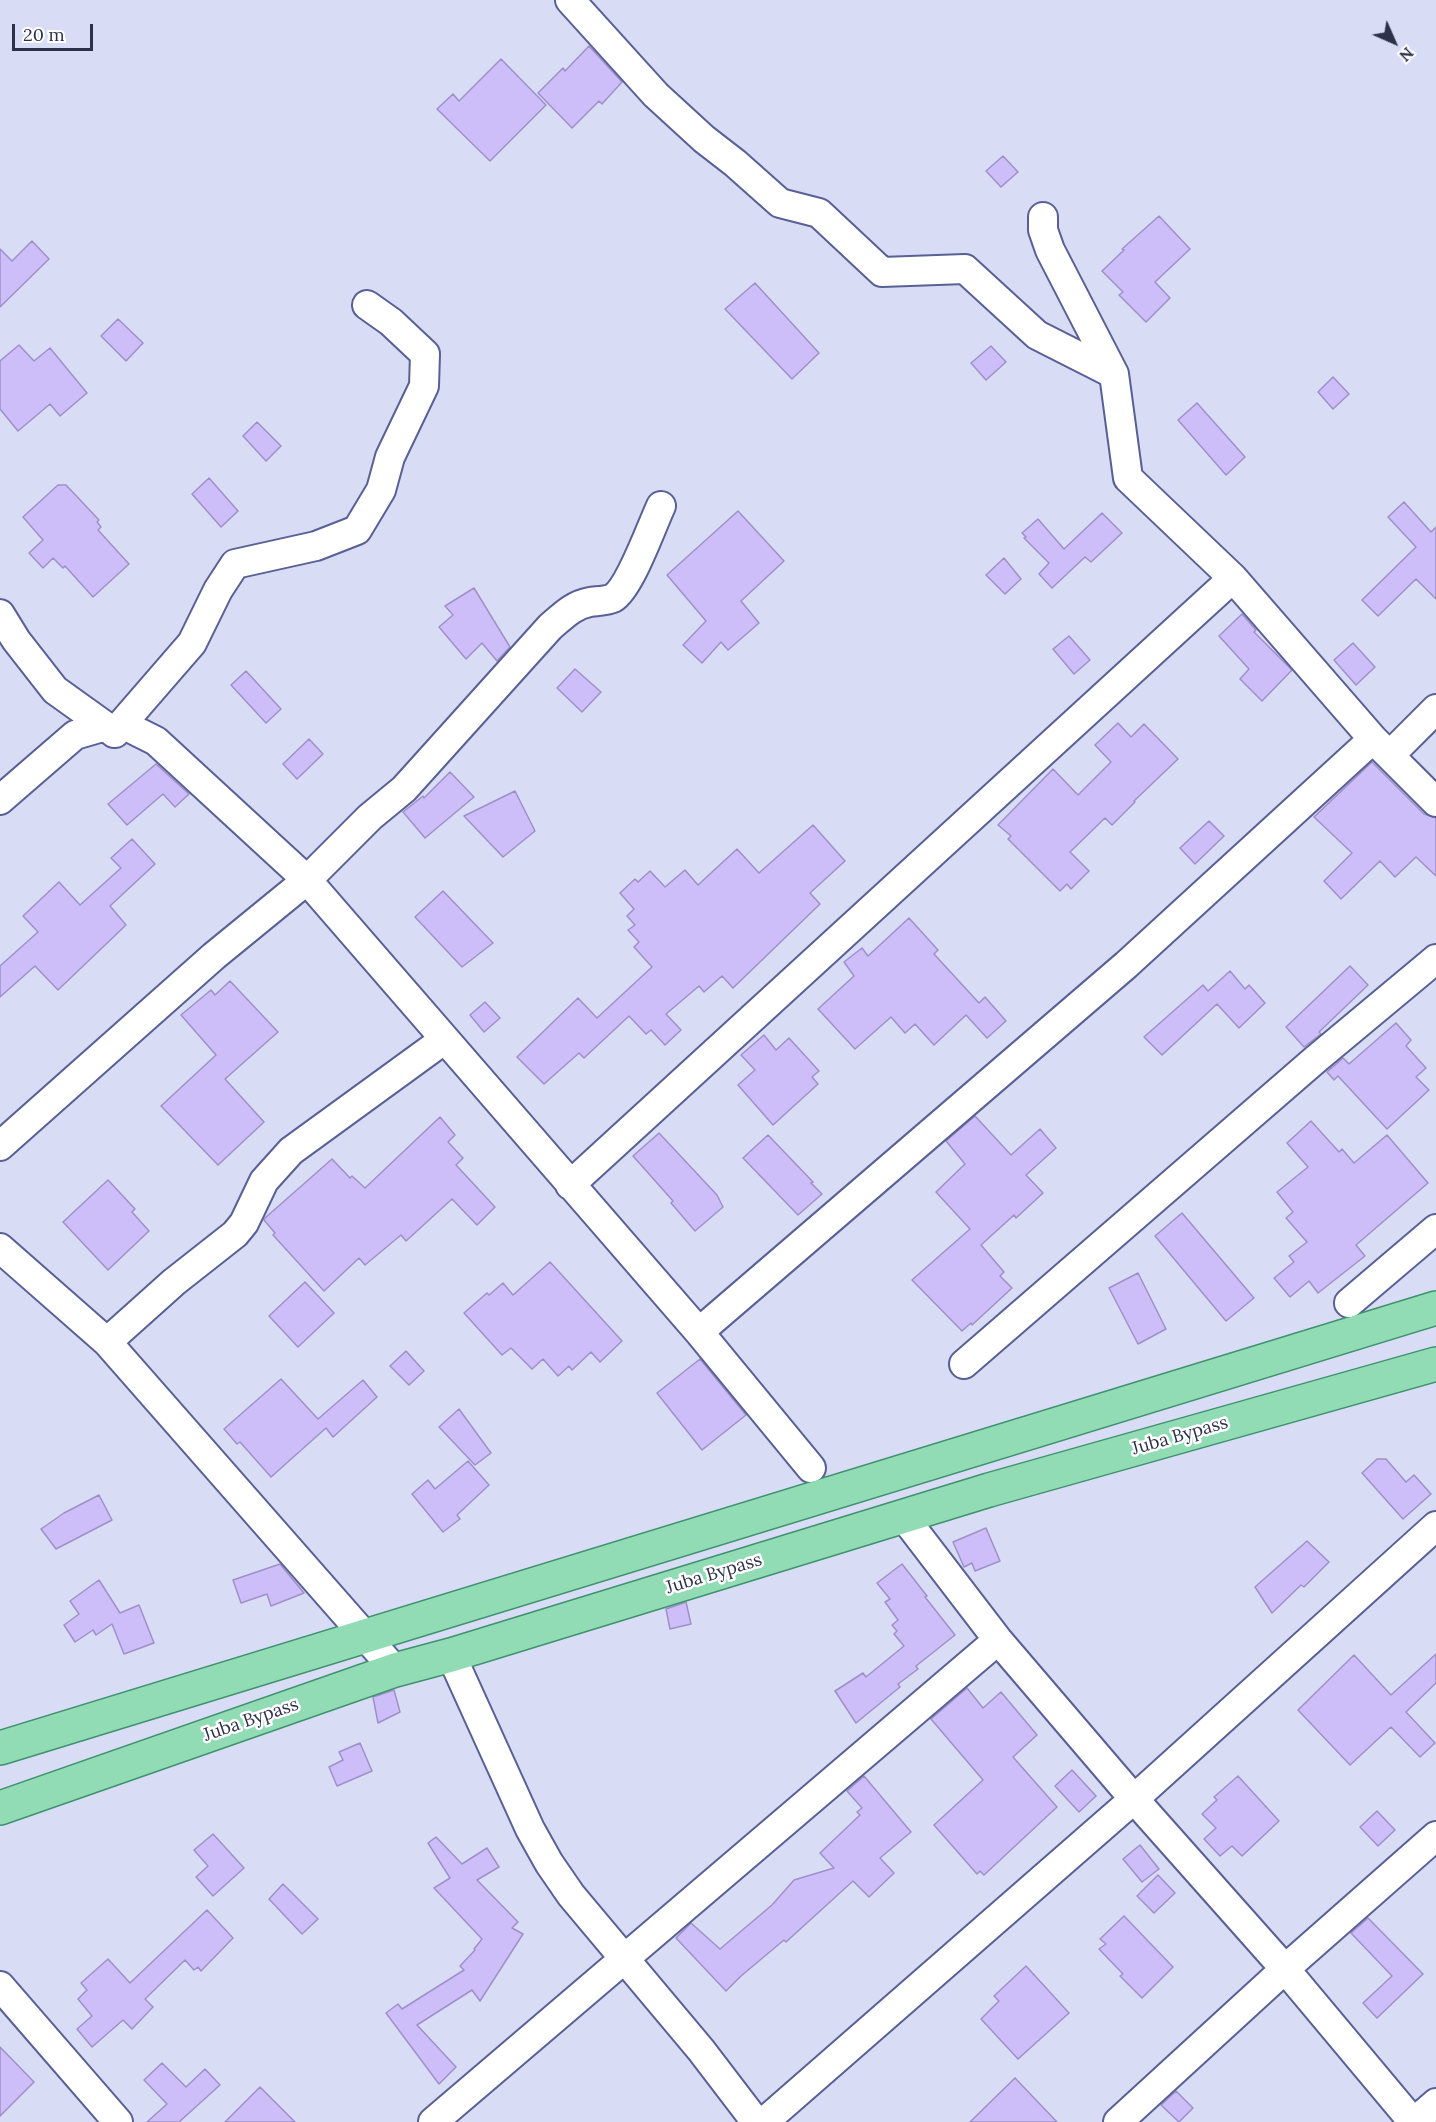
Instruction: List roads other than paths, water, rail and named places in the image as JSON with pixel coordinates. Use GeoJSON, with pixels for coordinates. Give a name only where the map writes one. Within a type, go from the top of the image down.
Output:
{"type":"FeatureCollection","features":[{"type":"Feature","properties":{"kind":"main road"},"geometry":{"type":"LineString","coordinates":[[0,1748],[1436,1308]]}},
{"type":"Feature","properties":{"kind":"main road","name":"Juba Bypass"},"geometry":{"type":"LineString","coordinates":[[0,1808],[395,1670],[451,1655],[903,1516],[1436,1364]]}},
{"type":"Feature","properties":{"kind":"street"},"geometry":{"type":"LineString","coordinates":[[570,0],[656,95],[780,203],[819,213],[882,272],[965,269],[1037,335],[1114,374]]}},
{"type":"Feature","properties":{"kind":"street"},"geometry":{"type":"LineString","coordinates":[[1043,217],[1043,230],[1050,250],[1114,374],[1128,478],[1233,578],[1381,747],[1436,802]]}},
{"type":"Feature","properties":{"kind":"street"},"geometry":{"type":"LineString","coordinates":[[114,733],[192,643],[218,590],[235,564],[316,546],[357,530],[381,490],[390,457],[424,386],[424,354],[391,322],[367,305]]}},
{"type":"Feature","properties":{"kind":"street"},"geometry":{"type":"LineString","coordinates":[[0,1146],[214,956],[307,880],[370,817],[404,789],[550,627],[570,609],[612,598],[623,588],[661,506]]}},
{"type":"Feature","properties":{"kind":"street"},"geometry":{"type":"LineString","coordinates":[[570,1185],[1233,578]]}},
{"type":"Feature","properties":{"kind":"street"},"geometry":{"type":"LineString","coordinates":[[0,614],[16,640],[56,690],[114,733],[156,741]]}},
{"type":"Feature","properties":{"kind":"street"},"geometry":{"type":"LineString","coordinates":[[699,1332],[1381,747],[1436,709]]}},
{"type":"Feature","properties":{"kind":"street"},"geometry":{"type":"LineString","coordinates":[[0,800],[75,735],[99,728],[128,727],[156,741],[307,880],[699,1332],[811,1468]]}},
{"type":"Feature","properties":{"kind":"street"},"geometry":{"type":"LineString","coordinates":[[964,1364],[1316,1059],[1436,959]]}},
{"type":"Feature","properties":{"kind":"street"},"geometry":{"type":"LineString","coordinates":[[107,1342],[174,1282],[235,1234],[244,1223],[264,1181],[291,1151],[445,1040]]}},
{"type":"Feature","properties":{"kind":"street"},"geometry":{"type":"LineString","coordinates":[[1349,1303],[1436,1229]]}},
{"type":"Feature","properties":{"kind":"street"},"geometry":{"type":"LineString","coordinates":[[0,1248],[107,1342],[395,1670]]}},
{"type":"Feature","properties":{"kind":"street"},"geometry":{"type":"LineString","coordinates":[[903,1516],[998,1640],[1134,1799],[1285,1969],[1413,2122],[1436,2103]]}},
{"type":"Feature","properties":{"kind":"street"},"geometry":{"type":"LineString","coordinates":[[764,2122],[1134,1799],[1436,1526]]}},
{"type":"Feature","properties":{"kind":"street"},"geometry":{"type":"LineString","coordinates":[[433,2122],[998,1640]]}},
{"type":"Feature","properties":{"kind":"street"},"geometry":{"type":"LineString","coordinates":[[451,1655],[530,1829],[549,1863],[571,1895],[701,2050],[756,2122]]}},
{"type":"Feature","properties":{"kind":"street"},"geometry":{"type":"LineString","coordinates":[[1118,2122],[1285,1969],[1436,1836]]}},
{"type":"Feature","properties":{"kind":"street"},"geometry":{"type":"LineString","coordinates":[[0,1986],[118,2122]]}}]}
